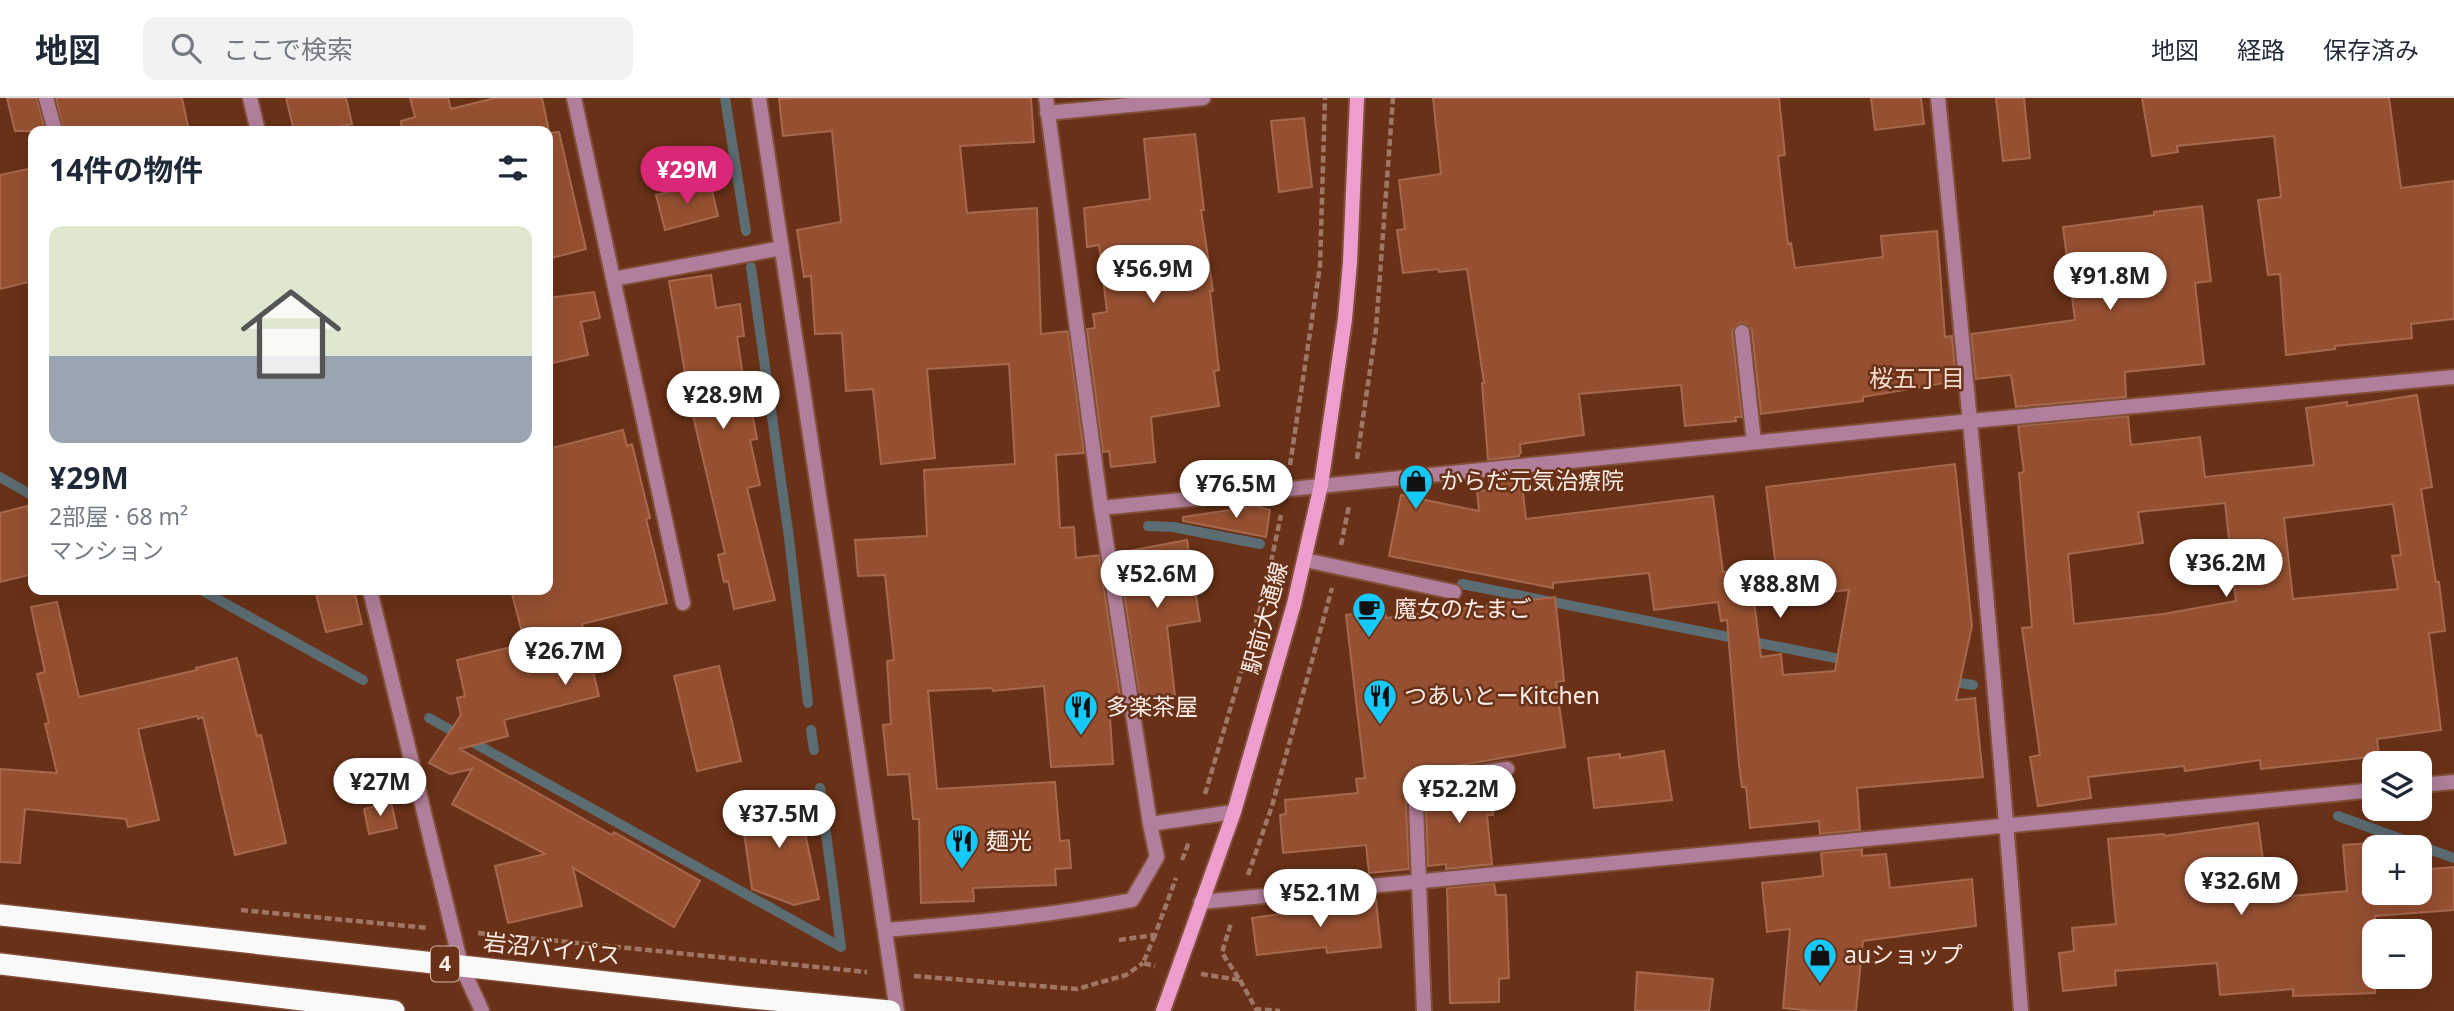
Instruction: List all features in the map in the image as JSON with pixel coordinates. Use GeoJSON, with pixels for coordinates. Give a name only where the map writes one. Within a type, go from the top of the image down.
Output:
{"type":"FeatureCollection","features":[{"type":"Feature","properties":{"kind":"highway","name":"岩沼バイパス"},"geometry":{"type":"LineString","coordinates":[[0,915],[890,1011]]}},
{"type":"Feature","properties":{"kind":"highway"},"geometry":{"type":"LineString","coordinates":[[0,964],[394,1011]]}},
{"type":"Feature","properties":{"kind":"street"},"geometry":{"type":"LineString","coordinates":[[46,98],[54,126]]}},
{"type":"Feature","properties":{"kind":"street"},"geometry":{"type":"LineString","coordinates":[[250,98],[257,126]]}},
{"type":"Feature","properties":{"kind":"street"},"geometry":{"type":"LineString","coordinates":[[574,98],[683,603]]}},
{"type":"Feature","properties":{"kind":"street"},"geometry":{"type":"LineString","coordinates":[[759,98],[897,1011]]}},
{"type":"Feature","properties":{"kind":"street"},"geometry":{"type":"LineString","coordinates":[[885,930],[1013,919],[1132,900],[1157,857],[1101,508],[1046,106],[1203,98]]}},
{"type":"Feature","properties":{"kind":"street","name":"駅前大通線"},"geometry":{"type":"LineString","coordinates":[[1163,1011],[1234,812],[1305,560],[1321,485],[1345,319],[1357,98]]}},
{"type":"Feature","properties":{"kind":"street"},"geometry":{"type":"LineString","coordinates":[[1938,98],[1970,421],[2021,1011]]}},
{"type":"Feature","properties":{"kind":"street"},"geometry":{"type":"LineString","coordinates":[[613,279],[782,248]]}},
{"type":"Feature","properties":{"kind":"street"},"geometry":{"type":"LineString","coordinates":[[1742,332],[1754,442]]}},
{"type":"Feature","properties":{"kind":"street"},"geometry":{"type":"LineString","coordinates":[[1101,508],[1970,421],[2454,377]]}},
{"type":"Feature","properties":{"kind":"street"},"geometry":{"type":"LineString","coordinates":[[1305,560],[1454,592]]}},
{"type":"Feature","properties":{"kind":"street"},"geometry":{"type":"LineString","coordinates":[[371,595],[461,965],[482,1011]]}},
{"type":"Feature","properties":{"kind":"street"},"geometry":{"type":"LineString","coordinates":[[1424,1011],[1415,781],[1507,769]]}},
{"type":"Feature","properties":{"kind":"street"},"geometry":{"type":"LineString","coordinates":[[2432,784],[2454,782]]}},
{"type":"Feature","properties":{"kind":"street"},"geometry":{"type":"LineString","coordinates":[[1200,902],[1642,859],[2007,828],[2362,791]]}},
{"type":"Feature","properties":{"kind":"street"},"geometry":{"type":"LineString","coordinates":[[1150,824],[1234,812]]}},
{"type":"Feature","properties":{"kind":"path"},"geometry":{"type":"LineString","coordinates":[[1198,816],[1264,595],[1286,489],[1320,266],[1325,98]]}},
{"type":"Feature","properties":{"kind":"path"},"geometry":{"type":"LineString","coordinates":[[1354,481],[1376,329],[1393,98]]}},
{"type":"Feature","properties":{"kind":"path"},"geometry":{"type":"LineString","coordinates":[[233,910],[892,974],[1077,989],[1126,975],[1143,963]]}},
{"type":"Feature","properties":{"kind":"path"},"geometry":{"type":"LineString","coordinates":[[1240,980],[1256,1009],[1280,1011]]}},
{"type":"Feature","properties":{"kind":"building"},"geometry":{"type":"Polygon","coordinates":[[[7,98],[37,98],[44,126],[28,126],[28,131],[15,131],[7,98]]]}},
{"type":"Feature","properties":{"kind":"building"},"geometry":{"type":"Polygon","coordinates":[[[56,98],[182,98],[188,126],[63,126],[56,98]]]}},
{"type":"Feature","properties":{"kind":"building"},"geometry":{"type":"Polygon","coordinates":[[[286,98],[346,98],[352,124],[293,126],[286,98]]]}},
{"type":"Feature","properties":{"kind":"building"},"geometry":{"type":"Polygon","coordinates":[[[410,98],[448,98],[451,109],[495,98],[542,98],[548,126],[402,126],[401,121],[415,117],[410,98]]]}},
{"type":"Feature","properties":{"kind":"building"},"geometry":{"type":"Polygon","coordinates":[[[1031,98],[1034,142],[960,146],[967,213],[1037,208],[1041,334],[1068,331],[1084,453],[1056,455],[1060,528],[1074,527],[1076,558],[1099,555],[1121,702],[1109,703],[1113,764],[1051,767],[1044,686],[993,691],[992,688],[928,691],[937,789],[1055,782],[1060,841],[1069,840],[1071,868],[1055,869],[1056,885],[973,888],[974,901],[921,903],[919,819],[913,819],[909,774],[888,775],[883,725],[891,724],[887,661],[894,660],[885,575],[858,576],[855,540],[927,536],[924,470],[1015,464],[1009,364],[927,369],[935,458],[881,464],[873,389],[846,391],[842,333],[815,334],[811,276],[804,277],[797,230],[841,222],[832,131],[783,136],[779,99],[1031,98]]]}},
{"type":"Feature","properties":{"kind":"building"},"geometry":{"type":"Polygon","coordinates":[[[1433,98],[1779,98],[1785,155],[1778,156],[1788,244],[1791,243],[1795,268],[1883,257],[1881,236],[1937,231],[1945,337],[1952,336],[1956,381],[1863,397],[1863,401],[1761,414],[1752,331],[1746,324],[1740,323],[1732,332],[1742,417],[1735,417],[1736,421],[1685,426],[1681,385],[1579,394],[1584,435],[1520,444],[1519,456],[1488,460],[1484,383],[1467,269],[1403,273],[1397,230],[1405,229],[1399,180],[1441,174],[1433,98]]]}},
{"type":"Feature","properties":{"kind":"building"},"geometry":{"type":"Polygon","coordinates":[[[1871,98],[1921,98],[1924,124],[1875,130],[1871,98]]]}},
{"type":"Feature","properties":{"kind":"building"},"geometry":{"type":"Polygon","coordinates":[[[1996,98],[2024,98],[2030,158],[2003,161],[1996,98]]]}},
{"type":"Feature","properties":{"kind":"building"},"geometry":{"type":"Polygon","coordinates":[[[2142,98],[2389,98],[2401,188],[2454,181],[2454,319],[2411,324],[2412,338],[2335,346],[2335,349],[2286,355],[2280,274],[2268,275],[2258,200],[2281,197],[2274,136],[2177,146],[2178,152],[2152,156],[2142,98]]]}},
{"type":"Feature","properties":{"kind":"building"},"geometry":{"type":"Polygon","coordinates":[[[1304,118],[1312,187],[1279,192],[1271,121],[1304,118]]]}},
{"type":"Feature","properties":{"kind":"building"},"geometry":{"type":"Polygon","coordinates":[[[559,132],[586,249],[553,258],[553,133],[559,132]]]}},
{"type":"Feature","properties":{"kind":"building"},"geometry":{"type":"Polygon","coordinates":[[[1195,134],[1204,210],[1201,210],[1213,291],[1210,291],[1219,370],[1214,371],[1219,406],[1151,417],[1155,462],[1111,467],[1109,451],[1103,452],[1087,329],[1095,328],[1093,314],[1107,312],[1099,245],[1087,247],[1084,208],[1150,199],[1144,139],[1195,134]]]}},
{"type":"Feature","properties":{"kind":"building"},"geometry":{"type":"Polygon","coordinates":[[[28,169],[28,282],[0,289],[0,175],[28,169]]]}},
{"type":"Feature","properties":{"kind":"building"},"geometry":{"type":"Polygon","coordinates":[[[710,182],[718,216],[665,230],[656,195],[710,182]]]}},
{"type":"Feature","properties":{"kind":"building"},"geometry":{"type":"Polygon","coordinates":[[[2202,206],[2211,281],[2195,283],[2204,364],[2125,372],[2126,397],[2016,407],[2011,375],[1976,379],[1971,334],[2075,320],[2063,227],[2202,206]]]}},
{"type":"Feature","properties":{"kind":"building"},"geometry":{"type":"Polygon","coordinates":[[[711,275],[716,308],[740,304],[744,336],[737,337],[748,408],[751,408],[757,439],[750,440],[760,485],[747,488],[775,600],[734,609],[728,581],[724,582],[718,555],[725,553],[691,407],[669,281],[711,275]]]}},
{"type":"Feature","properties":{"kind":"building"},"geometry":{"type":"Polygon","coordinates":[[[594,292],[600,318],[581,322],[588,355],[553,363],[553,297],[594,292]]]}},
{"type":"Feature","properties":{"kind":"building"},"geometry":{"type":"Polygon","coordinates":[[[2417,395],[2432,487],[2421,489],[2436,582],[2439,582],[2445,631],[2429,633],[2441,730],[2377,739],[2378,751],[2362,751],[2362,758],[2261,769],[2260,760],[2185,771],[2184,766],[2088,777],[2091,798],[2038,806],[2030,757],[2040,755],[2022,628],[2032,627],[2019,473],[2024,472],[2018,426],[2128,416],[2131,445],[2200,437],[2205,477],[2314,465],[2306,408],[2347,402],[2347,406],[2417,395]],[[2225,503],[2138,512],[2143,543],[2068,554],[2074,624],[2163,614],[2236,601],[2225,503]],[[2393,504],[2284,518],[2293,599],[2398,589],[2392,556],[2401,555],[2393,504]]]}},
{"type":"Feature","properties":{"kind":"building"},"geometry":{"type":"Polygon","coordinates":[[[623,430],[627,446],[632,444],[650,518],[646,519],[667,603],[582,624],[599,696],[504,720],[508,736],[460,749],[612,835],[614,832],[700,881],[674,927],[573,868],[582,906],[508,923],[495,866],[545,854],[452,804],[472,769],[450,774],[429,763],[461,715],[457,698],[465,696],[457,660],[519,645],[518,641],[524,640],[512,595],[553,595],[553,448],[623,430]]]}},
{"type":"Feature","properties":{"kind":"building"},"geometry":{"type":"Polygon","coordinates":[[[1955,464],[1972,626],[1956,700],[1975,698],[1983,777],[1857,788],[1860,830],[1820,834],[1819,821],[1750,828],[1746,787],[1742,787],[1739,765],[1727,620],[1721,621],[1718,602],[1654,610],[1649,573],[1553,583],[1553,588],[1389,556],[1401,495],[1479,511],[1477,491],[1490,490],[1489,479],[1521,476],[1526,519],[1713,496],[1723,572],[1776,568],[1766,487],[1955,464]],[[1849,590],[1754,600],[1761,657],[1781,654],[1783,675],[1835,671],[1849,590]]]}},
{"type":"Feature","properties":{"kind":"building"},"geometry":{"type":"Polygon","coordinates":[[[27,506],[28,510],[28,575],[0,582],[0,513],[27,506]]]}},
{"type":"Feature","properties":{"kind":"building"},"geometry":{"type":"Polygon","coordinates":[[[1256,506],[1270,510],[1266,537],[1183,521],[1183,517],[1256,506]]]}},
{"type":"Feature","properties":{"kind":"building"},"geometry":{"type":"Polygon","coordinates":[[[1187,540],[1200,621],[1167,626],[1175,696],[1140,700],[1118,553],[1187,540]]]}},
{"type":"Feature","properties":{"kind":"building"},"geometry":{"type":"Polygon","coordinates":[[[316,595],[355,595],[362,624],[326,632],[316,595]]]}},
{"type":"Feature","properties":{"kind":"building"},"geometry":{"type":"Polygon","coordinates":[[[1555,597],[1564,681],[1556,682],[1565,747],[1409,774],[1405,781],[1409,869],[1369,873],[1366,845],[1283,853],[1280,815],[1286,814],[1285,800],[1358,793],[1356,779],[1365,778],[1346,615],[1385,611],[1386,618],[1555,597]]]}},
{"type":"Feature","properties":{"kind":"building"},"geometry":{"type":"Polygon","coordinates":[[[57,602],[79,697],[237,658],[257,736],[261,735],[286,843],[235,855],[203,717],[198,719],[197,716],[138,729],[159,820],[128,827],[126,819],[25,809],[20,863],[0,862],[0,769],[57,773],[37,674],[45,672],[31,607],[57,602]]]}},
{"type":"Feature","properties":{"kind":"building"},"geometry":{"type":"Polygon","coordinates":[[[719,666],[741,761],[697,771],[674,676],[719,666]]]}},
{"type":"Feature","properties":{"kind":"building"},"geometry":{"type":"Polygon","coordinates":[[[1664,751],[1672,800],[1594,808],[1588,758],[1620,754],[1620,758],[1664,751]]]}},
{"type":"Feature","properties":{"kind":"building"},"geometry":{"type":"Polygon","coordinates":[[[1489,781],[1493,815],[1487,815],[1492,864],[1446,869],[1446,864],[1428,866],[1425,789],[1489,781]]]}},
{"type":"Feature","properties":{"kind":"building"},"geometry":{"type":"Polygon","coordinates":[[[797,795],[819,899],[794,905],[752,889],[740,804],[797,795]]]}},
{"type":"Feature","properties":{"kind":"building"},"geometry":{"type":"Polygon","coordinates":[[[391,802],[397,828],[369,834],[364,809],[391,802]]]}},
{"type":"Feature","properties":{"kind":"building"},"geometry":{"type":"Polygon","coordinates":[[[2258,823],[2268,898],[2347,891],[2343,845],[2362,844],[2362,905],[2432,905],[2432,869],[2454,867],[2454,910],[2362,919],[2362,989],[2375,989],[2375,993],[2293,996],[2293,989],[2220,995],[2217,963],[2115,971],[2116,985],[2063,991],[2059,953],[2074,951],[2072,928],[2116,924],[2108,839],[2165,836],[2258,823]]]}},
{"type":"Feature","properties":{"kind":"building"},"geometry":{"type":"Polygon","coordinates":[[[1862,849],[1862,856],[1886,854],[1890,888],[1972,879],[1976,926],[1863,941],[1856,1011],[1783,1008],[1790,929],[1767,932],[1762,883],[1823,876],[1821,853],[1862,849]]]}},
{"type":"Feature","properties":{"kind":"building"},"geometry":{"type":"Polygon","coordinates":[[[1494,883],[1496,895],[1506,895],[1509,978],[1499,979],[1499,1002],[1450,1003],[1447,888],[1494,883]]]}},
{"type":"Feature","properties":{"kind":"building"},"geometry":{"type":"Polygon","coordinates":[[[1376,900],[1381,947],[1327,953],[1326,947],[1257,955],[1252,918],[1376,900]]]}},
{"type":"Feature","properties":{"kind":"building"},"geometry":{"type":"Polygon","coordinates":[[[1637,972],[1713,979],[1709,1011],[1635,1011],[1637,972]]]}},
{"type":"Feature","properties":{"kind":"waterway"},"geometry":{"type":"LineString","coordinates":[[725,98],[746,231]]}},
{"type":"Feature","properties":{"kind":"waterway"},"geometry":{"type":"LineString","coordinates":[[751,267],[789,538],[808,703]]}},
{"type":"Feature","properties":{"kind":"waterway"},"geometry":{"type":"LineString","coordinates":[[0,477],[28,493]]}},
{"type":"Feature","properties":{"kind":"waterway"},"geometry":{"type":"LineString","coordinates":[[1148,526],[1173,527],[1260,544]]}},
{"type":"Feature","properties":{"kind":"waterway"},"geometry":{"type":"LineString","coordinates":[[1462,584],[1850,661]]}},
{"type":"Feature","properties":{"kind":"waterway"},"geometry":{"type":"LineString","coordinates":[[210,595],[363,680]]}},
{"type":"Feature","properties":{"kind":"waterway"},"geometry":{"type":"LineString","coordinates":[[1948,681],[1973,685]]}},
{"type":"Feature","properties":{"kind":"waterway"},"geometry":{"type":"LineString","coordinates":[[429,718],[841,947]]}},
{"type":"Feature","properties":{"kind":"waterway"},"geometry":{"type":"LineString","coordinates":[[811,730],[814,750]]}},
{"type":"Feature","properties":{"kind":"waterway"},"geometry":{"type":"LineString","coordinates":[[820,788],[841,947]]}},
{"type":"Feature","properties":{"kind":"waterway"},"geometry":{"type":"LineString","coordinates":[[2338,816],[2454,858]]}},
{"type":"Feature","properties":{"kind":"place","name":"からだ元気治療院"},"geometry":{"type":"Point","coordinates":[1416,511]}},
{"type":"Feature","properties":{"kind":"place","name":"魔女のたまご"},"geometry":{"type":"Point","coordinates":[1369,639]}},
{"type":"Feature","properties":{"kind":"place","name":"つあいとーKitchen"},"geometry":{"type":"Point","coordinates":[1380,726]}},
{"type":"Feature","properties":{"kind":"place","name":"多楽茶屋"},"geometry":{"type":"Point","coordinates":[1081,737]}},
{"type":"Feature","properties":{"kind":"place","name":"麺光"},"geometry":{"type":"Point","coordinates":[962,871]}},
{"type":"Feature","properties":{"kind":"place","name":"auショップ"},"geometry":{"type":"Point","coordinates":[1820,985]}},
{"type":"Feature","properties":{"kind":"district","name":"桜五丁目"},"geometry":{"type":"Point","coordinates":[1917,379]}}]}
